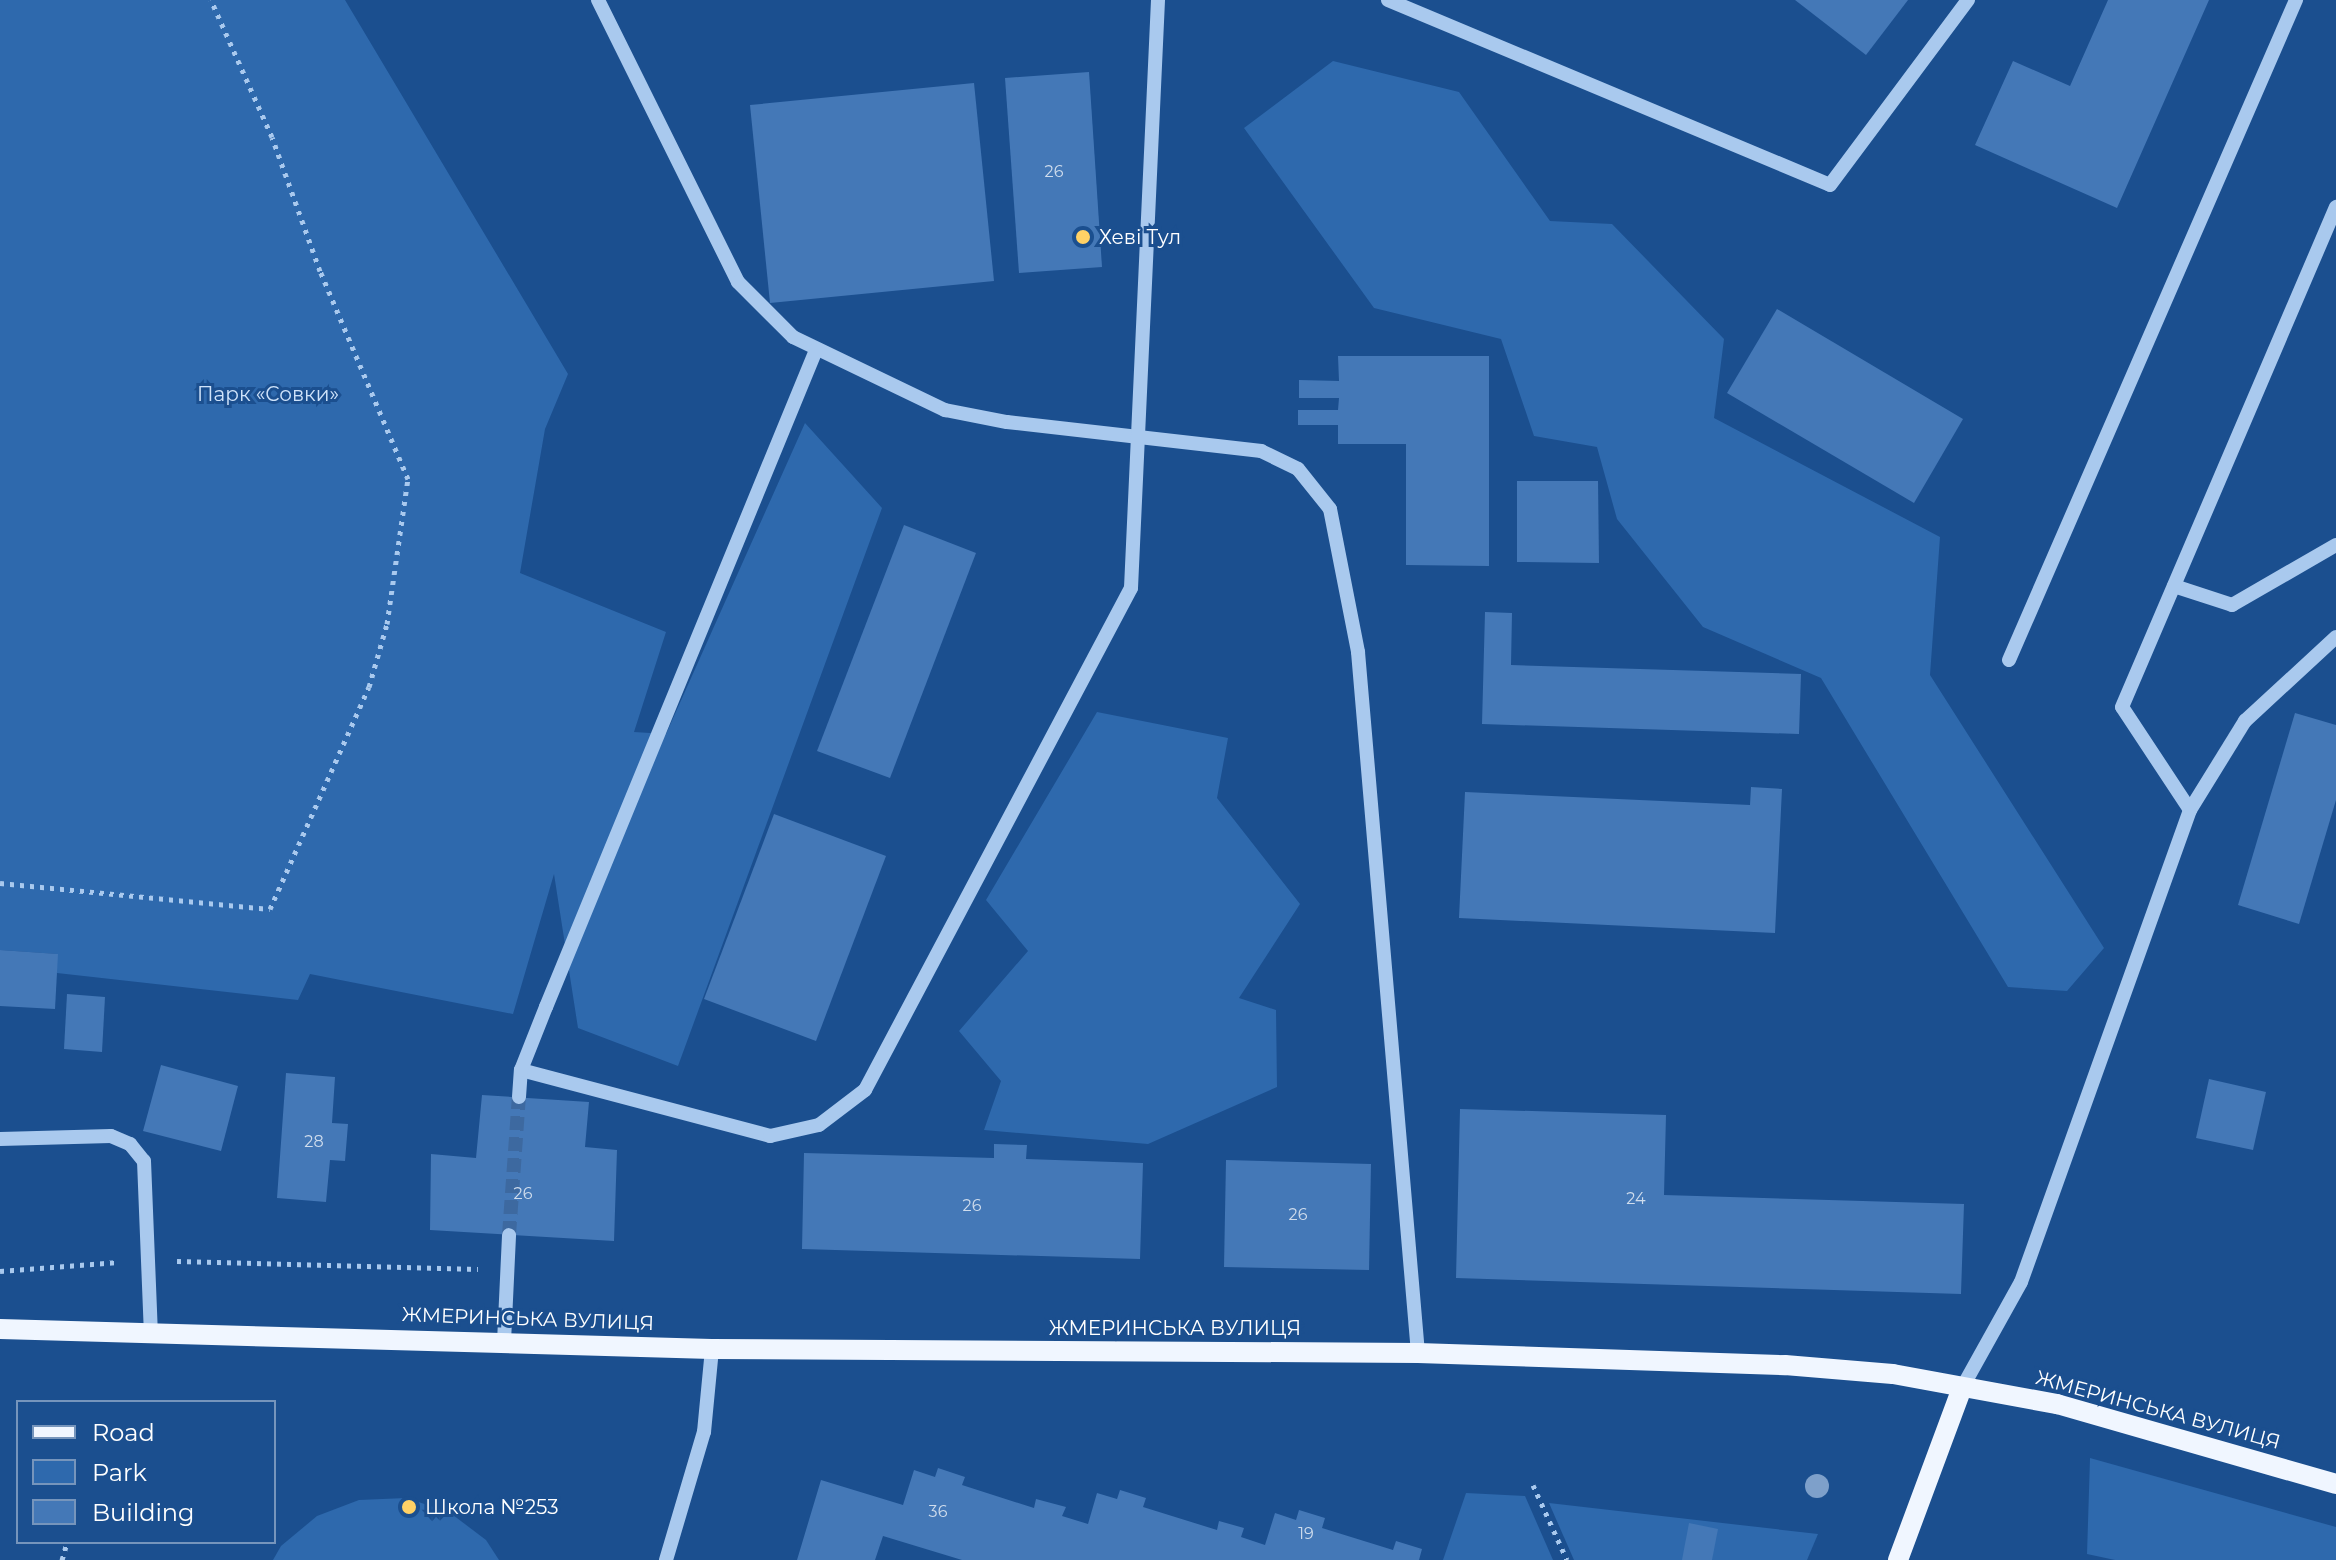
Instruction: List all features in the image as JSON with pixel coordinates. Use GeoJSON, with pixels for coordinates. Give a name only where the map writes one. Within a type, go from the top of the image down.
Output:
{"type":"FeatureCollection","features":[{"type":"Feature","properties":{"kind":"main road","name":"ЖМЕРИНСЬКА ВУЛИЦЯ"},"geometry":{"type":"LineString","coordinates":[[0,1329],[712,1349],[1418,1353],[1785,1365],[1893,1374],[2057,1404],[2336,1484]]}},
{"type":"Feature","properties":{"kind":"main road"},"geometry":{"type":"LineString","coordinates":[[1898,1560],[1962,1388]]}},
{"type":"Feature","properties":{"kind":"lane"},"geometry":{"type":"LineString","coordinates":[[598,0],[738,282],[793,337],[945,410],[1261,451],[1298,469],[1330,509],[1358,652],[1418,1353]]}},
{"type":"Feature","properties":{"kind":"lane"},"geometry":{"type":"LineString","coordinates":[[521,1070],[770,1136],[819,1125],[865,1090],[1131,588],[1158,0]]}},
{"type":"Feature","properties":{"kind":"lane"},"geometry":{"type":"LineString","coordinates":[[1388,0],[1830,185],[1968,0]]}},
{"type":"Feature","properties":{"kind":"lane"},"geometry":{"type":"LineString","coordinates":[[2009,660],[2296,0]]}},
{"type":"Feature","properties":{"kind":"lane"},"geometry":{"type":"LineString","coordinates":[[2190,810],[2122,707],[2336,207]]}},
{"type":"Feature","properties":{"kind":"lane"},"geometry":{"type":"LineString","coordinates":[[519,1097],[521,1070],[816,350]]}},
{"type":"Feature","properties":{"kind":"lane"},"geometry":{"type":"LineString","coordinates":[[2174,586],[2232,605],[2336,545]]}},
{"type":"Feature","properties":{"kind":"lane"},"geometry":{"type":"LineString","coordinates":[[1962,1388],[2021,1282],[2190,810],[2245,721],[2336,637]]}},
{"type":"Feature","properties":{"kind":"lane"},"geometry":{"type":"LineString","coordinates":[[0,1139],[111,1136],[130,1144],[144,1161],[151,1333]]}},
{"type":"Feature","properties":{"kind":"lane"},"geometry":{"type":"LineString","coordinates":[[504,1342],[509,1235]]}},
{"type":"Feature","properties":{"kind":"lane"},"geometry":{"type":"LineString","coordinates":[[666,1560],[704,1432],[712,1349]]}},
{"type":"Feature","properties":{"kind":"path"},"geometry":{"type":"LineString","coordinates":[[0,883],[270,909],[369,687],[387,624],[408,479],[320,271],[272,137],[211,0]]}},
{"type":"Feature","properties":{"kind":"path"},"geometry":{"type":"LineString","coordinates":[[0,1271],[148,1260],[506,1270]]}},
{"type":"Feature","properties":{"kind":"path"},"geometry":{"type":"LineString","coordinates":[[1533,1485],[1567,1560]]}},
{"type":"Feature","properties":{"kind":"green space","name":"Парк «Совки»"},"geometry":{"type":"Polygon","coordinates":[[[0,0],[345,0],[568,374],[545,429],[520,573],[666,632],[634,732],[666,734],[805,423],[882,508],[678,1066],[578,1028],[554,874],[513,1014],[310,974],[298,1000],[57,973],[57,954],[0,950],[0,0]]]}},
{"type":"Feature","properties":{"kind":"green space"},"geometry":{"type":"Polygon","coordinates":[[[1333,61],[1459,92],[1550,221],[1612,224],[1724,339],[1714,418],[1940,537],[1930,675],[2104,948],[2067,991],[2008,987],[1821,678],[1703,627],[1617,519],[1597,447],[1534,436],[1501,339],[1374,308],[1244,128],[1333,61]]]}},
{"type":"Feature","properties":{"kind":"green space"},"geometry":{"type":"Polygon","coordinates":[[[1097,712],[1228,738],[1217,798],[1300,904],[1239,998],[1276,1010],[1277,1087],[1148,1144],[984,1130],[1001,1081],[959,1031],[1028,951],[986,900],[1097,712]]]}},
{"type":"Feature","properties":{"kind":"green space"},"geometry":{"type":"Polygon","coordinates":[[[2090,1458],[2336,1527],[2336,1560],[2115,1560],[2087,1554],[2090,1458]]]}},
{"type":"Feature","properties":{"kind":"green space"},"geometry":{"type":"Polygon","coordinates":[[[1466,1493],[1525,1496],[1553,1560],[1443,1560],[1466,1493]]]}},
{"type":"Feature","properties":{"kind":"green space"},"geometry":{"type":"Polygon","coordinates":[[[406,1498],[449,1512],[486,1540],[499,1560],[273,1560],[281,1546],[317,1516],[359,1500],[406,1498]]]}},
{"type":"Feature","properties":{"kind":"green space"},"geometry":{"type":"Polygon","coordinates":[[[1549,1503],[1818,1534],[1807,1560],[1574,1560],[1549,1503]]]}},
{"type":"Feature","properties":{"kind":"building"},"geometry":{"type":"Polygon","coordinates":[[[1795,0],[1908,0],[1866,55],[1795,0]]]}},
{"type":"Feature","properties":{"kind":"building"},"geometry":{"type":"Polygon","coordinates":[[[2108,0],[2209,0],[2117,208],[1975,145],[2013,61],[2070,86],[2108,0]]]}},
{"type":"Feature","properties":{"kind":"building"},"geometry":{"type":"Polygon","coordinates":[[[1089,72],[1102,267],[1019,273],[1005,78],[1089,72]]]}},
{"type":"Feature","properties":{"kind":"building"},"geometry":{"type":"Polygon","coordinates":[[[974,83],[994,281],[770,303],[750,105],[974,83]]]}},
{"type":"Feature","properties":{"kind":"building"},"geometry":{"type":"Polygon","coordinates":[[[1777,309],[1963,419],[1914,503],[1727,393],[1777,309]]]}},
{"type":"Feature","properties":{"kind":"building"},"geometry":{"type":"Polygon","coordinates":[[[1338,356],[1489,356],[1489,566],[1406,565],[1406,444],[1338,444],[1338,425],[1298,425],[1298,410],[1338,410],[1339,398],[1299,398],[1299,380],[1339,381],[1338,356]]]}},
{"type":"Feature","properties":{"kind":"building"},"geometry":{"type":"Polygon","coordinates":[[[1517,481],[1598,481],[1599,563],[1517,562],[1517,481]]]}},
{"type":"Feature","properties":{"kind":"building"},"geometry":{"type":"Polygon","coordinates":[[[904,525],[976,553],[890,778],[817,751],[904,525]]]}},
{"type":"Feature","properties":{"kind":"building"},"geometry":{"type":"Polygon","coordinates":[[[1485,612],[1512,613],[1511,665],[1801,674],[1799,734],[1482,724],[1485,612]]]}},
{"type":"Feature","properties":{"kind":"building"},"geometry":{"type":"Polygon","coordinates":[[[2295,713],[2336,725],[2336,800],[2299,924],[2238,905],[2295,713]]]}},
{"type":"Feature","properties":{"kind":"building"},"geometry":{"type":"Polygon","coordinates":[[[1751,787],[1782,789],[1775,933],[1459,918],[1465,792],[1750,805],[1751,787]]]}},
{"type":"Feature","properties":{"kind":"building"},"geometry":{"type":"Polygon","coordinates":[[[774,814],[886,856],[816,1041],[704,999],[774,814]]]}},
{"type":"Feature","properties":{"kind":"building"},"geometry":{"type":"Polygon","coordinates":[[[0,950],[58,954],[55,1009],[0,1006],[0,950]]]}},
{"type":"Feature","properties":{"kind":"building"},"geometry":{"type":"Polygon","coordinates":[[[67,994],[105,997],[102,1052],[64,1049],[67,994]]]}},
{"type":"Feature","properties":{"kind":"building"},"geometry":{"type":"Polygon","coordinates":[[[161,1065],[238,1086],[221,1151],[143,1131],[161,1065]]]}},
{"type":"Feature","properties":{"kind":"building"},"geometry":{"type":"Polygon","coordinates":[[[286,1073],[335,1077],[332,1123],[348,1124],[345,1161],[330,1160],[326,1202],[277,1198],[286,1073]]]}},
{"type":"Feature","properties":{"kind":"building"},"geometry":{"type":"Polygon","coordinates":[[[2209,1079],[2266,1092],[2253,1150],[2196,1138],[2209,1079]]]}},
{"type":"Feature","properties":{"kind":"building"},"geometry":{"type":"Polygon","coordinates":[[[482,1095],[589,1102],[585,1147],[617,1150],[614,1241],[430,1230],[431,1154],[476,1158],[482,1095]]]}},
{"type":"Feature","properties":{"kind":"building"},"geometry":{"type":"Polygon","coordinates":[[[1460,1109],[1666,1115],[1664,1195],[1964,1204],[1961,1294],[1456,1278],[1460,1109]]]}},
{"type":"Feature","properties":{"kind":"building"},"geometry":{"type":"Polygon","coordinates":[[[994,1144],[1027,1145],[1026,1159],[1143,1163],[1140,1259],[802,1249],[804,1153],[994,1158],[994,1144]]]}},
{"type":"Feature","properties":{"kind":"building"},"geometry":{"type":"Polygon","coordinates":[[[1226,1160],[1371,1164],[1369,1270],[1224,1267],[1226,1160]]]}},
{"type":"Feature","properties":{"kind":"building"},"geometry":{"type":"Polygon","coordinates":[[[938,1468],[965,1477],[962,1485],[1034,1508],[1036,1499],[1066,1507],[1062,1516],[1088,1524],[1097,1493],[1117,1499],[1120,1490],[1146,1498],[1143,1507],[1217,1530],[1219,1521],[1244,1528],[1241,1537],[1265,1545],[1275,1513],[1296,1520],[1299,1510],[1325,1518],[1322,1528],[1393,1550],[1396,1541],[1422,1549],[1419,1560],[962,1560],[883,1536],[875,1560],[797,1560],[821,1480],[903,1505],[914,1470],[935,1477],[938,1468]]]}},
{"type":"Feature","properties":{"kind":"building"},"geometry":{"type":"Polygon","coordinates":[[[1689,1523],[1718,1529],[1712,1560],[1682,1560],[1689,1523]]]}},
{"type":"Feature","properties":{"kind":"tunnel"},"geometry":{"type":"LineString","coordinates":[[509,1235],[519,1097]]}},
{"type":"Feature","properties":{"kind":"place","name":"Хеві Тул"},"geometry":{"type":"Point","coordinates":[1083,237]}},
{"type":"Feature","properties":{"kind":"place","name":"Школа №253"},"geometry":{"type":"Point","coordinates":[409,1507]}}]}
